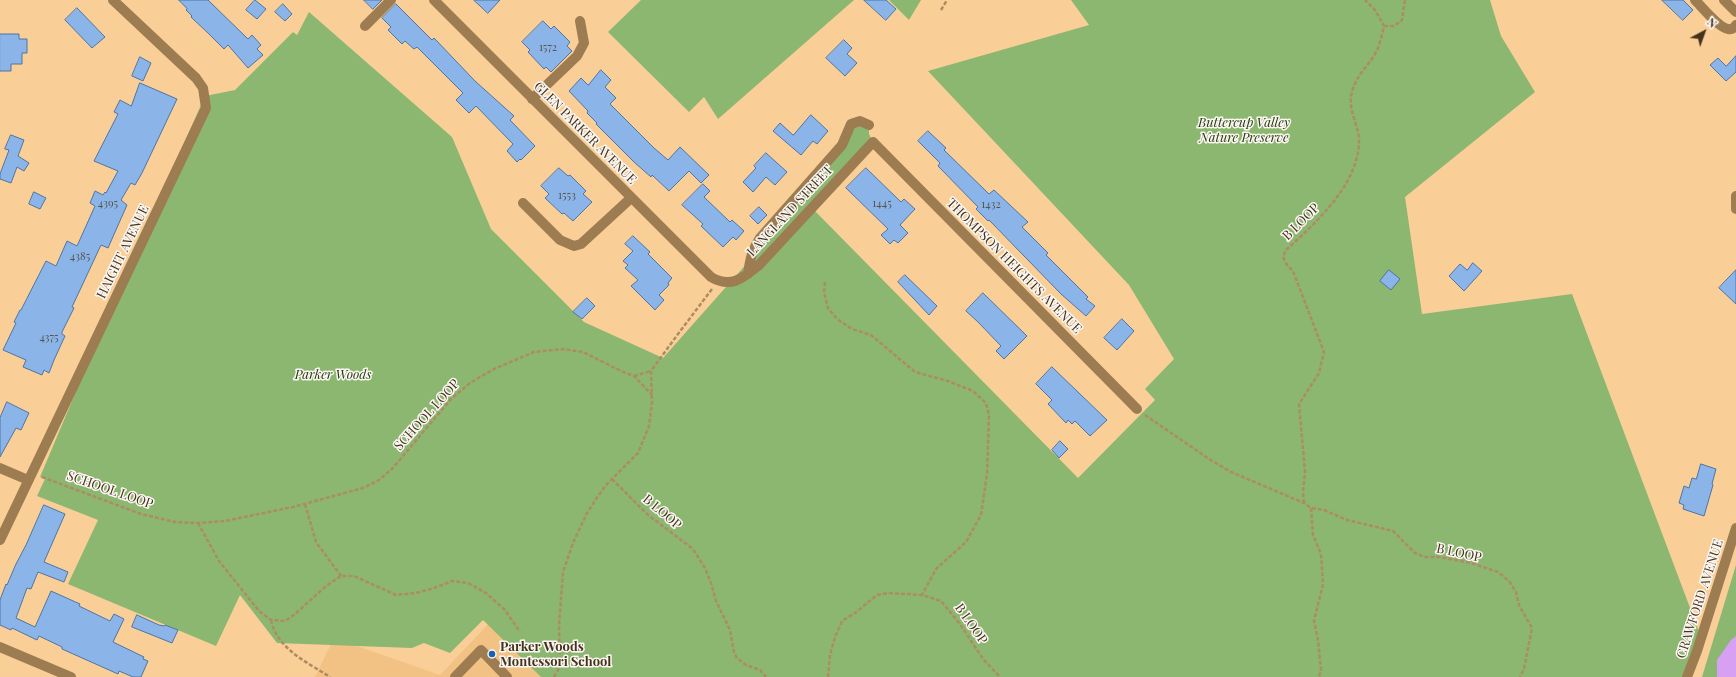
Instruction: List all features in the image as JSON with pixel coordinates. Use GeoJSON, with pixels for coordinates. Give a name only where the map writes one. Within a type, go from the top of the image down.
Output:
{"type":"FeatureCollection","features":[{"type":"Feature","properties":{"kind":"street","name":"HAIGHT AVENUE"},"geometry":{"type":"LineString","coordinates":[[0,540],[206,108],[203,88],[196,78],[113,0]]}},
{"type":"Feature","properties":{"kind":"street"},"geometry":{"type":"LineString","coordinates":[[366,26],[391,0]]}},
{"type":"Feature","properties":{"kind":"street","name":"GLEN PARKER AVENUE"},"geometry":{"type":"LineString","coordinates":[[434,0],[716,284]]}},
{"type":"Feature","properties":{"kind":"street"},"geometry":{"type":"LineString","coordinates":[[1695,0],[1722,26],[1728,29],[1733,29],[1736,25]]}},
{"type":"Feature","properties":{"kind":"street"},"geometry":{"type":"LineString","coordinates":[[1724,0],[1736,12]]}},
{"type":"Feature","properties":{"kind":"street"},"geometry":{"type":"LineString","coordinates":[[532,99],[577,56],[584,43],[580,21]]}},
{"type":"Feature","properties":{"kind":"street"},"geometry":{"type":"LineString","coordinates":[[748,274],[753,247],[842,145],[847,130],[851,124],[860,121],[869,125]]}},
{"type":"Feature","properties":{"kind":"street","name":"LANGLAND STREET"},"geometry":{"type":"LineString","coordinates":[[716,284],[734,282],[748,274],[758,265],[873,142]]}},
{"type":"Feature","properties":{"kind":"street","name":"THOMPSON HEIGHTS AVENUE"},"geometry":{"type":"LineString","coordinates":[[873,142],[1137,409]]}},
{"type":"Feature","properties":{"kind":"street"},"geometry":{"type":"LineString","coordinates":[[1736,196],[1736,208]]}},
{"type":"Feature","properties":{"kind":"street"},"geometry":{"type":"LineString","coordinates":[[523,203],[560,240],[574,246],[581,244],[631,198]]}},
{"type":"Feature","properties":{"kind":"street"},"geometry":{"type":"LineString","coordinates":[[0,468],[28,480]]}},
{"type":"Feature","properties":{"kind":"street","name":"CRAWFORD AVENUE"},"geometry":{"type":"LineString","coordinates":[[1687,677],[1732,557],[1736,528]]}},
{"type":"Feature","properties":{"kind":"street"},"geometry":{"type":"LineString","coordinates":[[0,647],[71,677]]}},
{"type":"Feature","properties":{"kind":"street"},"geometry":{"type":"LineString","coordinates":[[455,677],[481,650],[504,676]]}},
{"type":"Feature","properties":{"kind":"path"},"geometry":{"type":"LineString","coordinates":[[941,10],[947,0]]}},
{"type":"Feature","properties":{"kind":"path"},"geometry":{"type":"LineString","coordinates":[[1365,0],[1375,10],[1384,26],[1394,26],[1402,20],[1405,0]]}},
{"type":"Feature","properties":{"kind":"path","name":"B LOOP"},"geometry":{"type":"LineString","coordinates":[[1304,503],[1304,472],[1299,404],[1319,373],[1324,352],[1293,271],[1286,265],[1283,257],[1286,250],[1331,206],[1342,189],[1358,158],[1359,138],[1351,98],[1356,79],[1376,52],[1384,26]]}},
{"type":"Feature","properties":{"kind":"path"},"geometry":{"type":"LineString","coordinates":[[825,282],[824,292],[828,308],[837,319],[852,329],[871,335],[915,372],[948,381],[973,391],[986,403],[989,415],[987,474],[981,515],[966,542],[936,570],[922,595]]}},
{"type":"Feature","properties":{"kind":"path"},"geometry":{"type":"LineString","coordinates":[[554,677],[559,668],[560,662],[559,625],[563,572],[573,543],[587,513],[598,496],[612,479],[638,453],[643,443],[648,426],[652,395],[652,372],[678,334],[716,284]]}},
{"type":"Feature","properties":{"kind":"path","name":"SCHOOL LOOP"},"geometry":{"type":"LineString","coordinates":[[40,476],[141,514],[175,522],[198,523],[225,521],[305,504],[363,488],[379,480],[393,468],[451,400],[470,383],[494,369],[534,352],[563,349],[583,352],[634,376],[652,395]]}},
{"type":"Feature","properties":{"kind":"path"},"geometry":{"type":"LineString","coordinates":[[634,376],[652,372]]}},
{"type":"Feature","properties":{"kind":"path","name":"B LOOP"},"geometry":{"type":"LineString","coordinates":[[1137,409],[1161,427],[1231,472],[1304,503],[1312,508],[1324,510],[1347,520],[1393,531],[1414,553],[1425,557],[1450,559],[1471,563],[1498,572],[1510,581],[1516,592],[1519,605],[1532,628],[1524,669],[1520,677]]}},
{"type":"Feature","properties":{"kind":"path","name":"B LOOP"},"geometry":{"type":"LineString","coordinates":[[612,479],[647,514],[693,549],[705,568],[716,602],[730,630],[734,653],[737,658],[746,665],[760,670],[766,677]]}},
{"type":"Feature","properties":{"kind":"path"},"geometry":{"type":"LineString","coordinates":[[305,504],[316,542],[342,576]]}},
{"type":"Feature","properties":{"kind":"path"},"geometry":{"type":"LineString","coordinates":[[1312,508],[1313,535],[1321,554],[1323,584],[1314,621],[1318,640],[1319,677]]}},
{"type":"Feature","properties":{"kind":"path"},"geometry":{"type":"LineString","coordinates":[[198,523],[219,561],[260,611],[271,620],[285,621],[312,601],[326,586],[342,576],[354,576],[396,595],[416,593],[452,581],[468,583],[486,593],[504,610],[520,632]]}},
{"type":"Feature","properties":{"kind":"path","name":"B LOOP"},"geometry":{"type":"LineString","coordinates":[[828,677],[830,655],[842,620],[855,613],[877,595],[888,593],[922,595],[941,601],[960,624],[983,659],[1000,677]]}},
{"type":"Feature","properties":{"kind":"path"},"geometry":{"type":"LineString","coordinates":[[271,620],[273,629],[281,643],[330,677]]}},
{"type":"Feature","properties":{"kind":"shaded area","name":"Parker Woods Montessori School"},"geometry":{"type":"Polygon","coordinates":[[[491,621],[547,677],[315,677],[334,638],[440,675],[491,621]]]}},
{"type":"Feature","properties":{"kind":"shaded area"},"geometry":{"type":"Polygon","coordinates":[[[1736,636],[1736,677],[1717,677],[1717,660],[1731,640],[1736,636]]]}},
{"type":"Feature","properties":{"kind":"green space"},"geometry":{"type":"Polygon","coordinates":[[[641,0],[854,0],[718,119],[704,97],[689,112],[608,32],[641,0]]]}},
{"type":"Feature","properties":{"kind":"green space"},"geometry":{"type":"Polygon","coordinates":[[[889,0],[921,0],[909,20],[889,0]]]}},
{"type":"Feature","properties":{"kind":"green space","name":"Parker Woods"},"geometry":{"type":"Polygon","coordinates":[[[1071,0],[1490,0],[1501,36],[1535,92],[1405,197],[1422,314],[1572,294],[1701,637],[1687,677],[541,677],[483,620],[450,653],[424,643],[412,648],[277,643],[240,595],[216,646],[68,584],[98,520],[37,496],[45,479],[40,477],[120,287],[205,96],[235,90],[293,32],[297,35],[309,12],[452,137],[491,229],[584,322],[663,358],[749,261],[842,145],[851,124],[869,125],[869,134],[873,142],[812,208],[1078,478],[1155,400],[1145,389],[1174,359],[1129,285],[928,71],[1089,25],[1071,0]]]}},
{"type":"Feature","properties":{"kind":"green space"},"geometry":{"type":"Polygon","coordinates":[[[1736,565],[1736,677],[1702,677],[1736,565]]]}},
{"type":"Feature","properties":{"kind":"building"},"geometry":{"type":"Polygon","coordinates":[[[179,0],[208,0],[248,39],[252,35],[261,45],[257,49],[263,55],[248,68],[228,45],[224,49],[191,17],[192,16],[179,0]]]}},
{"type":"Feature","properties":{"kind":"building"},"geometry":{"type":"Polygon","coordinates":[[[255,0],[266,9],[257,19],[246,10],[255,0]]]}},
{"type":"Feature","properties":{"kind":"building"},"geometry":{"type":"Polygon","coordinates":[[[364,0],[382,0],[373,9],[364,0]]]}},
{"type":"Feature","properties":{"kind":"building"},"geometry":{"type":"Polygon","coordinates":[[[474,0],[500,0],[488,13],[474,0]]]}},
{"type":"Feature","properties":{"kind":"building"},"geometry":{"type":"Polygon","coordinates":[[[864,0],[886,0],[896,9],[886,20],[864,0]]]}},
{"type":"Feature","properties":{"kind":"building"},"geometry":{"type":"Polygon","coordinates":[[[1662,0],[1683,0],[1693,10],[1683,20],[1662,0]]]}},
{"type":"Feature","properties":{"kind":"building"},"geometry":{"type":"Polygon","coordinates":[[[283,4],[292,14],[285,21],[275,12],[283,4]]]}},
{"type":"Feature","properties":{"kind":"building"},"geometry":{"type":"Polygon","coordinates":[[[396,4],[432,40],[434,38],[475,81],[514,116],[510,120],[535,146],[521,160],[520,159],[517,162],[507,151],[513,144],[476,106],[469,113],[456,100],[463,93],[417,47],[414,49],[405,41],[402,44],[388,30],[391,27],[382,18],[396,4]]]}},
{"type":"Feature","properties":{"kind":"building"},"geometry":{"type":"Polygon","coordinates":[[[77,8],[105,37],[92,48],[65,20],[77,8]]]}},
{"type":"Feature","properties":{"kind":"building"},"geometry":{"type":"Polygon","coordinates":[[[543,21],[551,29],[554,26],[570,42],[567,46],[572,51],[551,72],[546,67],[544,69],[528,52],[530,50],[522,42],[543,21]]]}},
{"type":"Feature","properties":{"kind":"building"},"geometry":{"type":"Polygon","coordinates":[[[0,34],[19,34],[19,39],[27,39],[27,53],[22,53],[22,64],[11,64],[11,71],[0,71],[0,34]]]}},
{"type":"Feature","properties":{"kind":"building"},"geometry":{"type":"Polygon","coordinates":[[[844,40],[852,48],[847,54],[857,63],[845,76],[826,58],[844,40]]]}},
{"type":"Feature","properties":{"kind":"building"},"geometry":{"type":"Polygon","coordinates":[[[1736,56],[1736,72],[1726,81],[1710,65],[1718,58],[1726,66],[1736,56]]]}},
{"type":"Feature","properties":{"kind":"building"},"geometry":{"type":"Polygon","coordinates":[[[140,57],[151,63],[143,81],[132,76],[140,57]]]}},
{"type":"Feature","properties":{"kind":"building"},"geometry":{"type":"Polygon","coordinates":[[[601,70],[611,80],[605,87],[616,98],[610,104],[668,160],[680,147],[709,175],[701,183],[689,171],[669,191],[652,175],[651,177],[634,162],[596,124],[597,123],[587,113],[588,111],[569,91],[581,78],[588,85],[601,70]]]}},
{"type":"Feature","properties":{"kind":"building"},"geometry":{"type":"Polygon","coordinates":[[[140,83],[177,99],[142,173],[135,185],[131,183],[121,200],[127,205],[108,248],[101,245],[72,307],[74,308],[62,332],[65,336],[49,373],[44,370],[42,375],[23,367],[26,360],[3,350],[16,323],[14,322],[46,261],[56,266],[67,241],[77,246],[95,206],[90,203],[95,191],[103,195],[105,192],[106,193],[118,171],[94,161],[118,114],[114,112],[120,100],[131,106],[140,83]]]}},
{"type":"Feature","properties":{"kind":"building"},"geometry":{"type":"Polygon","coordinates":[[[811,115],[828,131],[817,144],[813,141],[801,155],[773,131],[780,123],[793,135],[811,115]]]}},
{"type":"Feature","properties":{"kind":"building"},"geometry":{"type":"Polygon","coordinates":[[[928,131],[946,148],[944,150],[989,194],[994,190],[1028,222],[1022,227],[1048,253],[1046,255],[1088,297],[1086,299],[1095,306],[1086,316],[1061,294],[989,220],[988,221],[976,209],[978,207],[938,166],[940,163],[918,141],[928,131]]]}},
{"type":"Feature","properties":{"kind":"building"},"geometry":{"type":"Polygon","coordinates":[[[11,135],[24,140],[18,156],[29,163],[24,171],[17,167],[11,183],[0,179],[0,174],[9,150],[5,149],[11,135]]]}},
{"type":"Feature","properties":{"kind":"building"},"geometry":{"type":"Polygon","coordinates":[[[766,153],[787,172],[775,185],[766,177],[753,192],[743,182],[756,168],[754,166],[766,153]]]}},
{"type":"Feature","properties":{"kind":"building"},"geometry":{"type":"Polygon","coordinates":[[[559,168],[568,176],[570,175],[586,191],[583,194],[592,202],[573,221],[564,213],[562,214],[545,198],[549,194],[541,186],[559,168]]]}},
{"type":"Feature","properties":{"kind":"building"},"geometry":{"type":"Polygon","coordinates":[[[866,168],[901,202],[904,199],[915,209],[900,225],[908,233],[898,243],[894,240],[890,244],[881,235],[888,229],[846,188],[866,168]]]}},
{"type":"Feature","properties":{"kind":"building"},"geometry":{"type":"Polygon","coordinates":[[[703,184],[710,191],[704,197],[730,222],[732,220],[744,231],[736,240],[733,237],[723,247],[701,226],[703,224],[682,205],[703,184]]]}},
{"type":"Feature","properties":{"kind":"building"},"geometry":{"type":"Polygon","coordinates":[[[34,192],[46,198],[40,209],[29,204],[34,192]]]}},
{"type":"Feature","properties":{"kind":"building"},"geometry":{"type":"Polygon","coordinates":[[[759,207],[767,215],[758,224],[750,216],[759,207]]]}},
{"type":"Feature","properties":{"kind":"building"},"geometry":{"type":"Polygon","coordinates":[[[633,236],[650,252],[648,254],[672,278],[668,283],[669,285],[659,295],[664,300],[655,310],[631,286],[638,280],[625,268],[628,265],[623,261],[633,251],[625,244],[633,236]]]}},
{"type":"Feature","properties":{"kind":"building"},"geometry":{"type":"Polygon","coordinates":[[[1473,263],[1482,271],[1464,291],[1449,276],[1460,264],[1467,270],[1473,263]]]}},
{"type":"Feature","properties":{"kind":"building"},"geometry":{"type":"Polygon","coordinates":[[[1389,270],[1400,279],[1391,290],[1380,281],[1389,270]]]}},
{"type":"Feature","properties":{"kind":"building"},"geometry":{"type":"Polygon","coordinates":[[[1736,270],[1736,304],[1719,288],[1736,270]]]}},
{"type":"Feature","properties":{"kind":"building"},"geometry":{"type":"Polygon","coordinates":[[[905,275],[937,306],[929,315],[898,282],[905,275]]]}},
{"type":"Feature","properties":{"kind":"building"},"geometry":{"type":"Polygon","coordinates":[[[983,293],[1027,336],[1004,359],[996,351],[1001,346],[966,311],[983,293]]]}},
{"type":"Feature","properties":{"kind":"building"},"geometry":{"type":"Polygon","coordinates":[[[587,298],[595,306],[582,319],[573,312],[587,298]]]}},
{"type":"Feature","properties":{"kind":"building"},"geometry":{"type":"Polygon","coordinates":[[[1122,319],[1134,331],[1117,350],[1104,338],[1122,319]]]}},
{"type":"Feature","properties":{"kind":"building"},"geometry":{"type":"Polygon","coordinates":[[[1052,367],[1107,420],[1090,436],[1075,421],[1072,424],[1068,420],[1066,423],[1048,404],[1052,400],[1036,384],[1052,367]]]}},
{"type":"Feature","properties":{"kind":"building"},"geometry":{"type":"Polygon","coordinates":[[[7,402],[29,413],[21,430],[16,428],[0,457],[0,418],[7,402]]]}},
{"type":"Feature","properties":{"kind":"building"},"geometry":{"type":"Polygon","coordinates":[[[1060,441],[1068,449],[1059,458],[1052,450],[1060,441]]]}},
{"type":"Feature","properties":{"kind":"building"},"geometry":{"type":"Polygon","coordinates":[[[1701,464],[1716,469],[1704,516],[1683,509],[1684,505],[1679,503],[1684,486],[1689,488],[1692,478],[1696,479],[1701,464]]]}},
{"type":"Feature","properties":{"kind":"building"},"geometry":{"type":"Polygon","coordinates":[[[44,505],[65,514],[44,562],[68,572],[64,582],[38,572],[31,589],[27,588],[16,618],[35,627],[51,591],[80,604],[79,606],[110,621],[114,614],[124,619],[113,642],[144,657],[143,659],[148,661],[141,677],[133,677],[119,671],[118,674],[62,649],[62,647],[39,636],[37,640],[12,628],[11,630],[0,625],[0,600],[6,584],[7,585],[44,505]]]}},
{"type":"Feature","properties":{"kind":"building"},"geometry":{"type":"Polygon","coordinates":[[[137,615],[159,625],[165,625],[178,630],[172,643],[132,627],[137,615]]]}},
{"type":"Feature","properties":{"kind":"place","name":"Parker Woods Montessori School"},"geometry":{"type":"Point","coordinates":[492,654]}},
{"type":"Feature","properties":{"kind":"park label","name":"Buttercup Valley Nature Preserve"},"geometry":{"type":"Point","coordinates":[1244,130]}}]}
